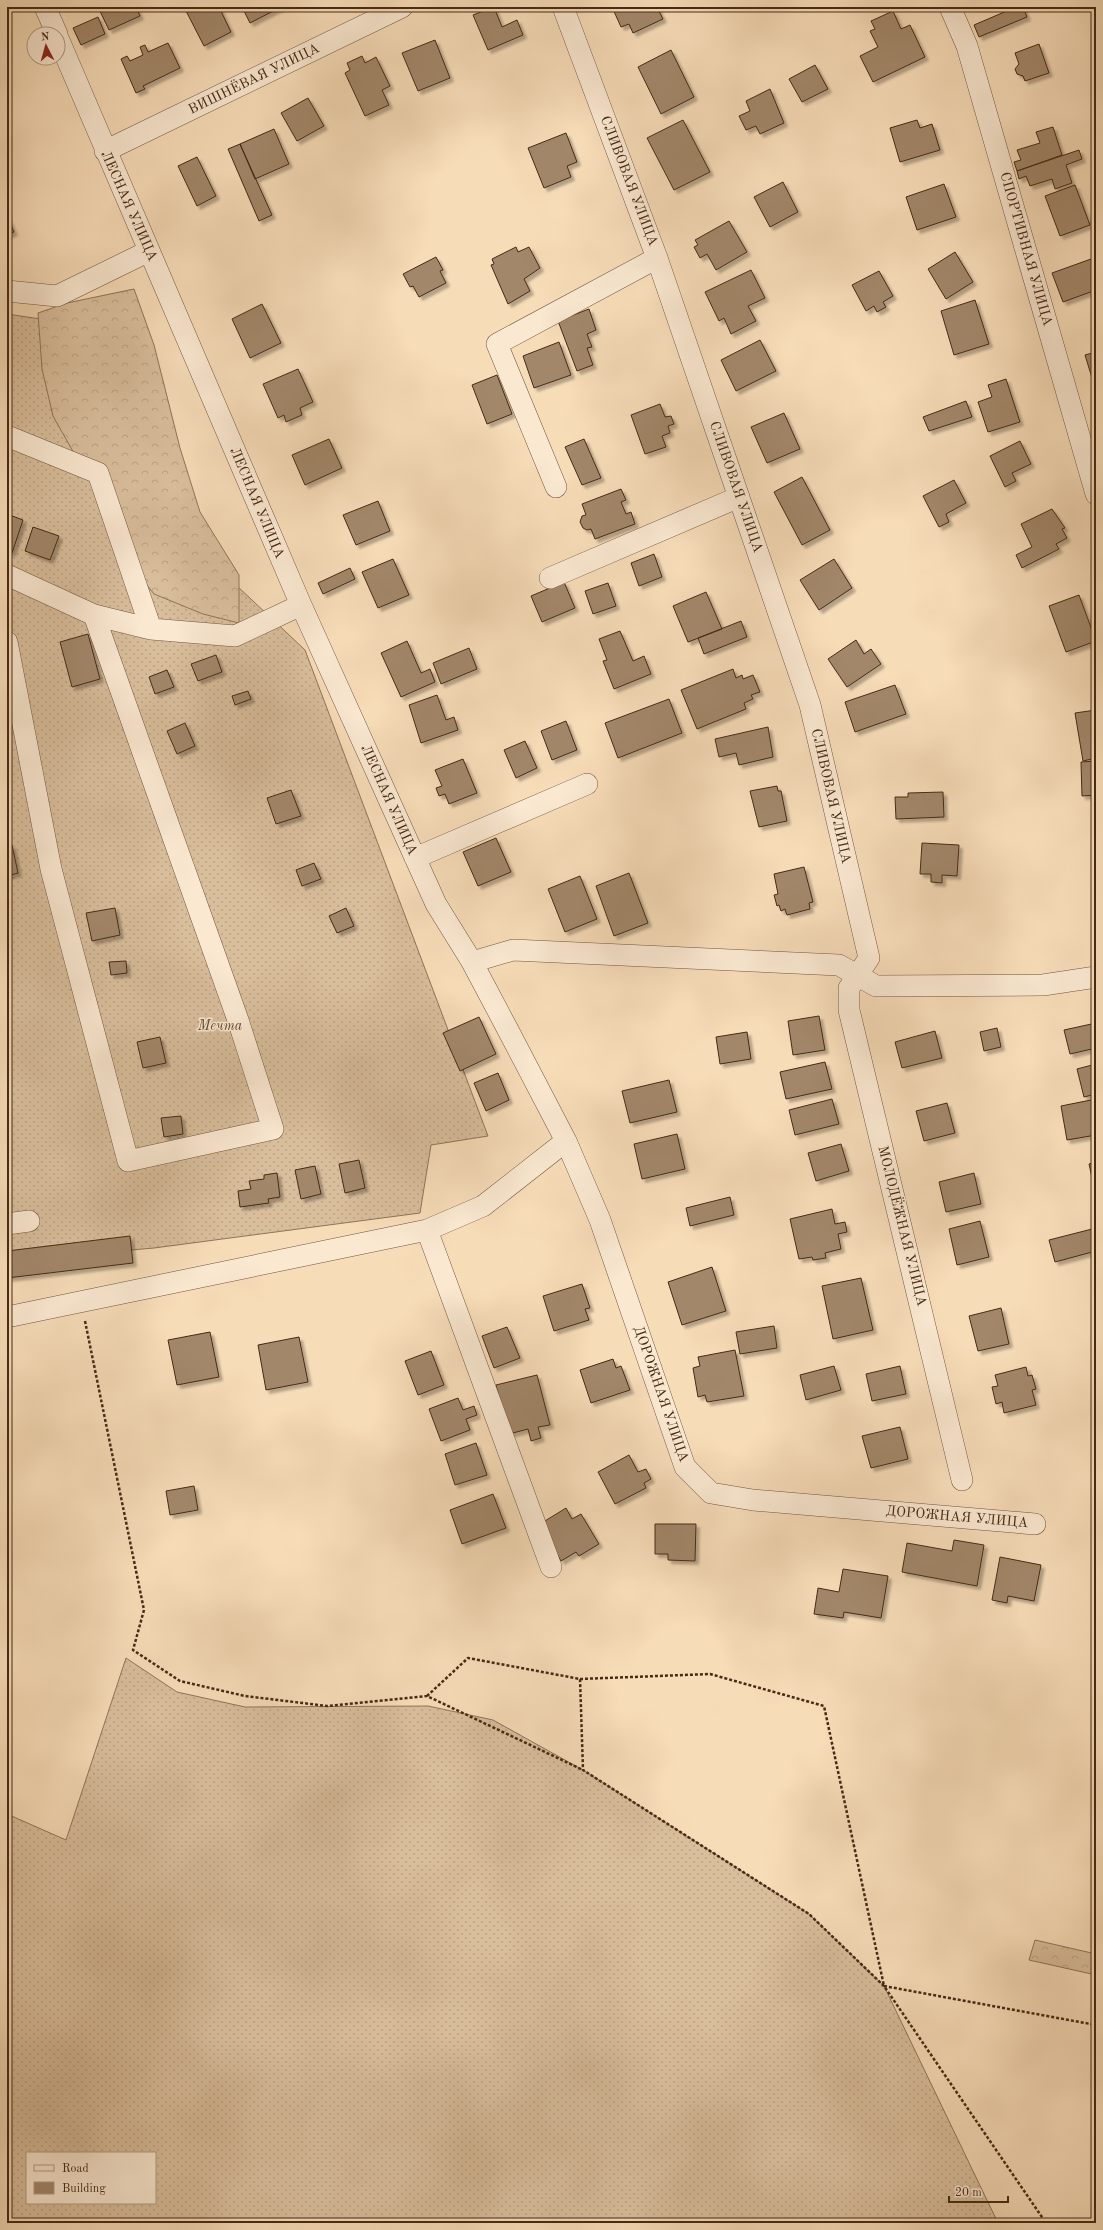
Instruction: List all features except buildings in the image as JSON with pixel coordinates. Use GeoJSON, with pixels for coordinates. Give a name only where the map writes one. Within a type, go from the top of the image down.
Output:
{"type":"FeatureCollection","features":[{"type":"Feature","properties":{"kind":"street"},"geometry":{"type":"LineString","coordinates":[[45,7],[53,26]]}},
{"type":"Feature","properties":{"kind":"street","name":"ВИШНЁВАЯ УЛИЦА"},"geometry":{"type":"LineString","coordinates":[[105,151],[402,7]]}},
{"type":"Feature","properties":{"kind":"street","name":"СЛИВОВАЯ УЛИЦА"},"geometry":{"type":"LineString","coordinates":[[563,7],[657,258],[810,705],[869,958],[858,975]]}},
{"type":"Feature","properties":{"kind":"street","name":"СПОРТИВНАЯ УЛИЦА"},"geometry":{"type":"LineString","coordinates":[[950,7],[967,46],[1096,494]]}},
{"type":"Feature","properties":{"kind":"street","name":"ЛЕСНАЯ УЛИЦА"},"geometry":{"type":"LineString","coordinates":[[66,57],[301,605],[436,904],[472,962],[566,1141]]}},
{"type":"Feature","properties":{"kind":"street"},"geometry":{"type":"LineString","coordinates":[[7,291],[57,296],[149,251]]}},
{"type":"Feature","properties":{"kind":"street"},"geometry":{"type":"LineString","coordinates":[[556,486],[497,344],[657,258]]}},
{"type":"Feature","properties":{"kind":"street"},"geometry":{"type":"LineString","coordinates":[[7,436],[98,473],[151,629]]}},
{"type":"Feature","properties":{"kind":"street"},"geometry":{"type":"LineString","coordinates":[[550,578],[739,497]]}},
{"type":"Feature","properties":{"kind":"street"},"geometry":{"type":"LineString","coordinates":[[7,575],[94,615],[151,629],[235,636],[301,605]]}},
{"type":"Feature","properties":{"kind":"street"},"geometry":{"type":"LineString","coordinates":[[7,642],[51,869],[128,1161],[273,1129],[236,1012],[94,615]]}},
{"type":"Feature","properties":{"kind":"street"},"geometry":{"type":"LineString","coordinates":[[415,858],[587,784]]}},
{"type":"Feature","properties":{"kind":"street"},"geometry":{"type":"LineString","coordinates":[[472,962],[513,950],[839,965],[876,986],[1043,985],[1096,977]]}},
{"type":"Feature","properties":{"kind":"street","name":"МОЛОДЁЖНАЯ УЛИЦА"},"geometry":{"type":"LineString","coordinates":[[858,975],[849,988],[848,1010],[962,1480]]}},
{"type":"Feature","properties":{"kind":"street"},"geometry":{"type":"LineString","coordinates":[[7,1316],[81,1303],[427,1230],[483,1206],[566,1141]]}},
{"type":"Feature","properties":{"kind":"street","name":"ДОРОЖНАЯ УЛИЦА"},"geometry":{"type":"LineString","coordinates":[[566,1141],[600,1220],[685,1466],[711,1493],[753,1500],[1035,1524]]}},
{"type":"Feature","properties":{"kind":"street"},"geometry":{"type":"LineString","coordinates":[[7,1224],[29,1221]]}},
{"type":"Feature","properties":{"kind":"street"},"geometry":{"type":"LineString","coordinates":[[427,1230],[551,1566]]}},
{"type":"Feature","properties":{"kind":"path"},"geometry":{"type":"LineString","coordinates":[[81,1303],[144,1610],[133,1650],[180,1681],[245,1696],[327,1706],[426,1696],[583,1770],[809,1914],[884,1986],[1046,2223]]}},
{"type":"Feature","properties":{"kind":"path"},"geometry":{"type":"LineString","coordinates":[[426,1696],[468,1658],[580,1679],[710,1674],[824,1706],[884,1986]]}},
{"type":"Feature","properties":{"kind":"path"},"geometry":{"type":"LineString","coordinates":[[580,1679],[583,1770]]}},
{"type":"Feature","properties":{"kind":"path"},"geometry":{"type":"LineString","coordinates":[[884,1986],[1096,2025]]}},
{"type":"Feature","properties":{"kind":"green space"},"geometry":{"type":"Polygon","coordinates":[[[134,289],[154,345],[180,448],[200,512],[239,575],[239,623],[203,614],[154,594],[133,567],[106,504],[84,471],[53,416],[42,369],[38,313],[67,303],[134,289]]]}},
{"type":"Feature","properties":{"kind":"green space","name":"Мечта"},"geometry":{"type":"Polygon","coordinates":[[[7,314],[54,321],[184,536],[305,650],[488,1136],[431,1145],[420,1213],[154,1248],[7,1261],[7,314]]]}},
{"type":"Feature","properties":{"kind":"green space"},"geometry":{"type":"Polygon","coordinates":[[[126,1658],[177,1692],[245,1707],[428,1706],[493,1720],[583,1770],[809,1914],[884,1986],[998,2223],[7,2223],[7,1814],[66,1840],[126,1658]]]}},
{"type":"Feature","properties":{"kind":"green space"},"geometry":{"type":"Polygon","coordinates":[[[1035,1940],[1096,1954],[1096,1975],[1029,1960],[1035,1940]]]}}]}
